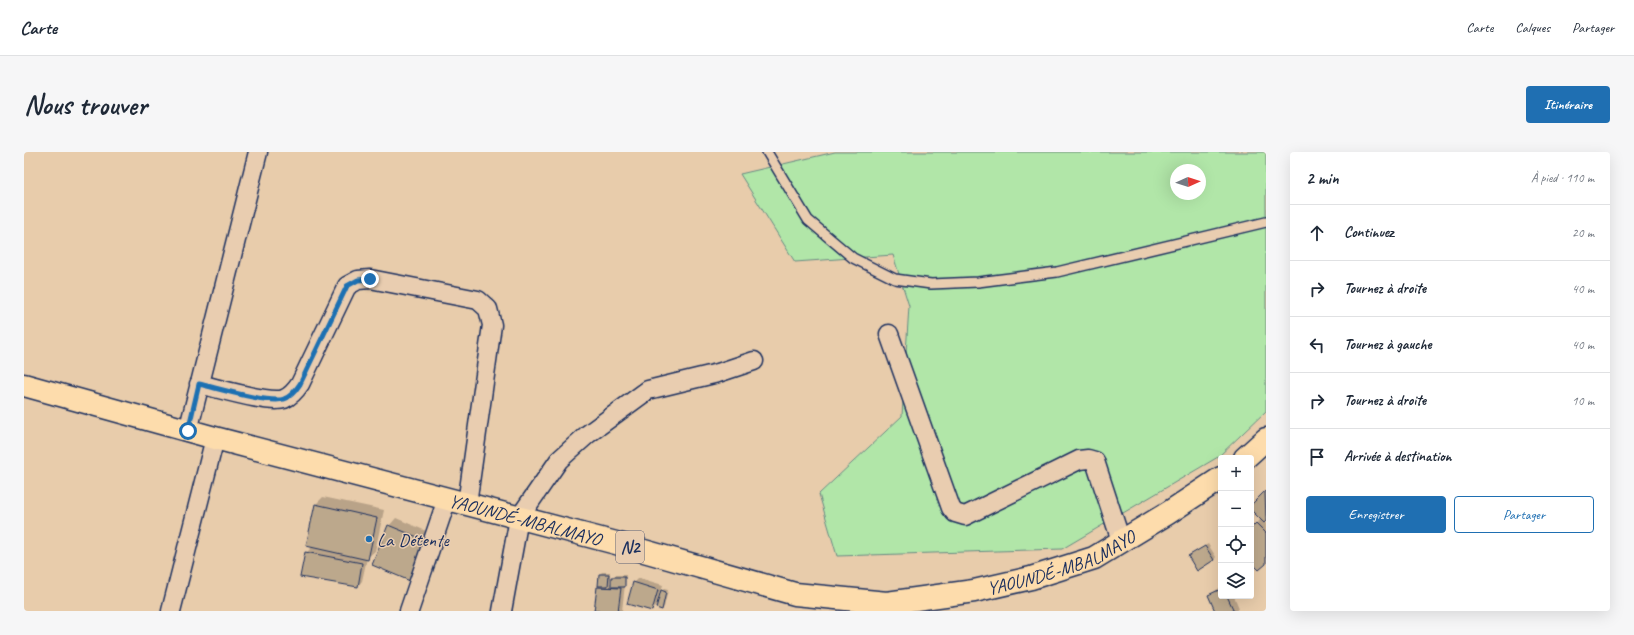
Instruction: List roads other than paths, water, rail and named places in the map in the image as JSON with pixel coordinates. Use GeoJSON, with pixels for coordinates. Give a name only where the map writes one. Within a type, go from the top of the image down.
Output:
{"type":"FeatureCollection","features":[{"type":"Feature","properties":{"kind":"highway","name":"YAOUNDÉ-MBALMAYO"},"geometry":{"type":"LineString","coordinates":[[24,386],[188,431],[616,543],[795,594],[888,607],[974,591],[1031,578],[1094,558],[1218,480]]}},
{"type":"Feature","properties":{"kind":"highway"},"geometry":{"type":"LineString","coordinates":[[1248,455],[1266,439]]}},
{"type":"Feature","properties":{"kind":"street"},"geometry":{"type":"LineString","coordinates":[[188,431],[258,152]]}},
{"type":"Feature","properties":{"kind":"street"},"geometry":{"type":"LineString","coordinates":[[199,384],[267,399],[284,399],[292,394],[300,384],[347,286],[358,280],[370,279],[478,300],[488,309],[492,325],[467,504]]}},
{"type":"Feature","properties":{"kind":"street"},"geometry":{"type":"LineString","coordinates":[[890,334],[951,508],[955,513],[965,516],[1079,460],[1088,459],[1095,461],[1121,541]]}},
{"type":"Feature","properties":{"kind":"street"},"geometry":{"type":"LineString","coordinates":[[502,611],[518,518],[559,460],[588,434],[648,390],[754,361]]}},
{"type":"Feature","properties":{"kind":"street"},"geometry":{"type":"LineString","coordinates":[[171,611],[215,438]]}},
{"type":"Feature","properties":{"kind":"street"},"geometry":{"type":"LineString","coordinates":[[409,611],[447,499]]}},
{"type":"Feature","properties":{"kind":"lane"},"geometry":{"type":"LineString","coordinates":[[767,152],[808,220],[853,258],[895,279],[931,284],[978,282],[1057,272],[1266,222]]}},
{"type":"Feature","properties":{"kind":"place","name":"La Détente"},"geometry":{"type":"Point","coordinates":[369,539]}}]}
